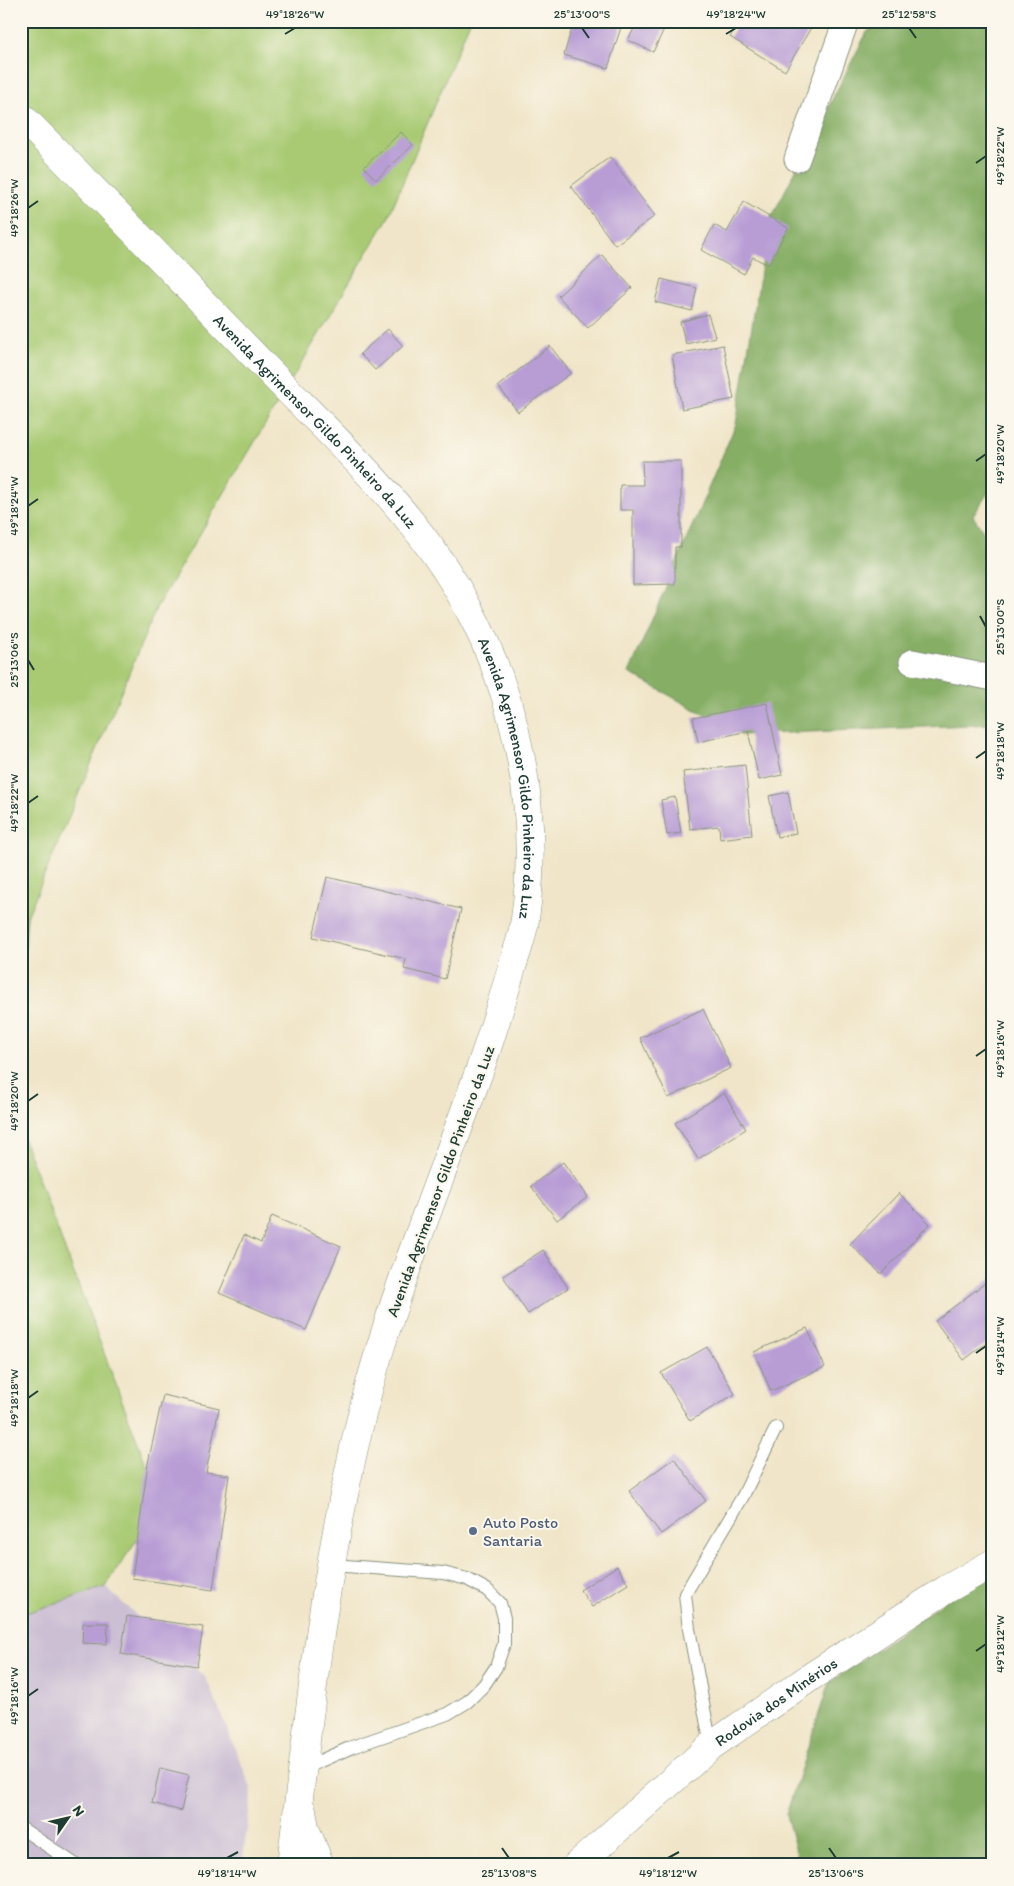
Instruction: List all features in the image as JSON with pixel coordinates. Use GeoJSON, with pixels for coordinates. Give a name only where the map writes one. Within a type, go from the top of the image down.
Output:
{"type":"FeatureCollection","features":[{"type":"Feature","properties":{"kind":"main road","name":"Avenida Agrimensor Gildo Pinheiro da Luz"},"geometry":{"type":"LineString","coordinates":[[21,116],[338,442],[426,539],[471,614],[500,680],[519,747],[527,797],[531,860],[525,924],[495,1028],[399,1294],[369,1384],[343,1496],[312,1681],[291,1865]]}},
{"type":"Feature","properties":{"kind":"main road","name":"Rodovia dos Minérios"},"geometry":{"type":"LineString","coordinates":[[577,1865],[594,1856],[711,1746],[820,1671],[946,1589],[993,1563]]}},
{"type":"Feature","properties":{"kind":"main road","name":"Avenida Agrimensor Gildo Pinheiro da Luz"},"geometry":{"type":"LineString","coordinates":[[299,1796],[306,1828],[320,1865]]}},
{"type":"Feature","properties":{"kind":"street"},"geometry":{"type":"LineString","coordinates":[[797,159],[846,21]]}},
{"type":"Feature","properties":{"kind":"street"},"geometry":{"type":"LineString","coordinates":[[912,662],[993,678]]}},
{"type":"Feature","properties":{"kind":"lane"},"geometry":{"type":"LineString","coordinates":[[711,1746],[689,1629],[686,1594],[743,1496],[776,1428]]}},
{"type":"Feature","properties":{"kind":"lane"},"geometry":{"type":"LineString","coordinates":[[302,1769],[352,1747],[447,1714],[467,1702],[484,1685],[496,1667],[504,1644],[504,1618],[500,1603],[487,1590],[467,1579],[443,1574],[331,1566]]}},
{"type":"Feature","properties":{"kind":"lane"},"geometry":{"type":"LineString","coordinates":[[21,1828],[76,1865]]}},
{"type":"Feature","properties":{"kind":"shaded area"},"geometry":{"type":"Polygon","coordinates":[[[105,1587],[206,1678],[252,1790],[242,1865],[21,1865],[21,1612],[24,1613],[105,1587]]]}},
{"type":"Feature","properties":{"kind":"green space"},"geometry":{"type":"Polygon","coordinates":[[[21,21],[470,21],[388,218],[157,606],[27,917],[21,1008],[21,21]]]}},
{"type":"Feature","properties":{"kind":"green space"},"geometry":{"type":"Polygon","coordinates":[[[883,21],[993,21],[993,485],[973,516],[993,547],[993,724],[741,735],[629,673],[736,424],[769,222],[867,32],[883,21]]]}},
{"type":"Feature","properties":{"kind":"green space"},"geometry":{"type":"Polygon","coordinates":[[[21,1133],[161,1504],[105,1587],[23,1614],[21,1612],[21,1133]]]}},
{"type":"Feature","properties":{"kind":"green space"},"geometry":{"type":"Polygon","coordinates":[[[993,1573],[993,1865],[800,1865],[786,1815],[829,1683],[969,1584],[993,1573]]]}},
{"type":"Feature","properties":{"kind":"building"},"geometry":{"type":"Polygon","coordinates":[[[574,21],[623,21],[608,68],[564,55],[574,21]]]}},
{"type":"Feature","properties":{"kind":"building"},"geometry":{"type":"Polygon","coordinates":[[[638,21],[668,21],[653,52],[628,40],[638,21]]]}},
{"type":"Feature","properties":{"kind":"building"},"geometry":{"type":"Polygon","coordinates":[[[740,21],[815,21],[785,71],[730,37],[740,21]]]}},
{"type":"Feature","properties":{"kind":"building"},"geometry":{"type":"Polygon","coordinates":[[[401,132],[413,145],[376,180],[364,167],[401,132]]]}},
{"type":"Feature","properties":{"kind":"building"},"geometry":{"type":"Polygon","coordinates":[[[610,157],[655,216],[615,245],[571,186],[610,157]]]}},
{"type":"Feature","properties":{"kind":"building"},"geometry":{"type":"Polygon","coordinates":[[[744,202],[788,228],[768,265],[753,257],[744,274],[701,250],[714,225],[727,232],[744,202]]]}},
{"type":"Feature","properties":{"kind":"building"},"geometry":{"type":"Polygon","coordinates":[[[602,255],[632,288],[588,328],[558,296],[602,255]]]}},
{"type":"Feature","properties":{"kind":"building"},"geometry":{"type":"Polygon","coordinates":[[[661,279],[697,288],[692,311],[655,302],[661,279]]]}},
{"type":"Feature","properties":{"kind":"building"},"geometry":{"type":"Polygon","coordinates":[[[708,314],[715,337],[686,344],[680,322],[708,314]]]}},
{"type":"Feature","properties":{"kind":"building"},"geometry":{"type":"Polygon","coordinates":[[[388,329],[403,346],[375,370],[360,354],[388,329]]]}},
{"type":"Feature","properties":{"kind":"building"},"geometry":{"type":"Polygon","coordinates":[[[723,345],[734,399],[682,409],[672,355],[723,345]]]}},
{"type":"Feature","properties":{"kind":"building"},"geometry":{"type":"Polygon","coordinates":[[[550,346],[571,373],[518,412],[498,386],[550,346]]]}},
{"type":"Feature","properties":{"kind":"building"},"geometry":{"type":"Polygon","coordinates":[[[642,461],[681,461],[681,547],[675,547],[675,584],[633,585],[633,510],[620,510],[620,485],[643,485],[642,461]]]}},
{"type":"Feature","properties":{"kind":"building"},"geometry":{"type":"Polygon","coordinates":[[[767,703],[782,775],[759,780],[748,731],[698,742],[693,718],[767,703]]]}},
{"type":"Feature","properties":{"kind":"building"},"geometry":{"type":"Polygon","coordinates":[[[745,765],[752,835],[720,839],[719,826],[690,829],[683,772],[745,765]]]}},
{"type":"Feature","properties":{"kind":"building"},"geometry":{"type":"Polygon","coordinates":[[[788,792],[796,833],[777,837],[769,796],[788,792]]]}},
{"type":"Feature","properties":{"kind":"building"},"geometry":{"type":"Polygon","coordinates":[[[675,797],[681,833],[667,835],[661,800],[675,797]]]}},
{"type":"Feature","properties":{"kind":"building"},"geometry":{"type":"Polygon","coordinates":[[[327,877],[461,909],[445,979],[404,969],[406,959],[313,937],[327,877]]]}},
{"type":"Feature","properties":{"kind":"building"},"geometry":{"type":"Polygon","coordinates":[[[703,1009],[731,1068],[668,1098],[640,1038],[703,1009]]]}},
{"type":"Feature","properties":{"kind":"building"},"geometry":{"type":"Polygon","coordinates":[[[724,1093],[746,1129],[698,1159],[675,1123],[724,1093]]]}},
{"type":"Feature","properties":{"kind":"building"},"geometry":{"type":"Polygon","coordinates":[[[563,1162],[588,1197],[557,1220],[531,1186],[563,1162]]]}},
{"type":"Feature","properties":{"kind":"building"},"geometry":{"type":"Polygon","coordinates":[[[899,1193],[930,1224],[881,1274],[850,1244],[899,1193]]]}},
{"type":"Feature","properties":{"kind":"building"},"geometry":{"type":"Polygon","coordinates":[[[272,1216],[341,1246],[306,1330],[219,1293],[244,1235],[261,1243],[272,1216]]]}},
{"type":"Feature","properties":{"kind":"building"},"geometry":{"type":"Polygon","coordinates":[[[543,1250],[568,1288],[528,1314],[503,1276],[543,1250]]]}},
{"type":"Feature","properties":{"kind":"building"},"geometry":{"type":"Polygon","coordinates":[[[993,1277],[993,1338],[964,1360],[935,1321],[993,1277]]]}},
{"type":"Feature","properties":{"kind":"building"},"geometry":{"type":"Polygon","coordinates":[[[807,1328],[825,1367],[771,1391],[754,1352],[807,1328]]]}},
{"type":"Feature","properties":{"kind":"building"},"geometry":{"type":"Polygon","coordinates":[[[707,1347],[735,1394],[690,1421],[661,1373],[707,1347]]]}},
{"type":"Feature","properties":{"kind":"building"},"geometry":{"type":"Polygon","coordinates":[[[163,1395],[219,1408],[206,1472],[229,1475],[213,1590],[132,1578],[148,1463],[163,1395]]]}},
{"type":"Feature","properties":{"kind":"building"},"geometry":{"type":"Polygon","coordinates":[[[674,1458],[706,1501],[661,1534],[629,1491],[674,1458]]]}},
{"type":"Feature","properties":{"kind":"building"},"geometry":{"type":"Polygon","coordinates":[[[617,1566],[628,1584],[592,1607],[580,1590],[617,1566]]]}},
{"type":"Feature","properties":{"kind":"building"},"geometry":{"type":"Polygon","coordinates":[[[127,1616],[203,1627],[197,1666],[121,1654],[127,1616]]]}},
{"type":"Feature","properties":{"kind":"building"},"geometry":{"type":"Polygon","coordinates":[[[83,1623],[108,1623],[107,1644],[82,1643],[83,1623]]]}},
{"type":"Feature","properties":{"kind":"building"},"geometry":{"type":"Polygon","coordinates":[[[160,1768],[189,1775],[181,1811],[152,1803],[160,1768]]]}},
{"type":"Feature","properties":{"kind":"place","name":"Auto Posto Santaria"},"geometry":{"type":"Point","coordinates":[473,1531]}}]}
